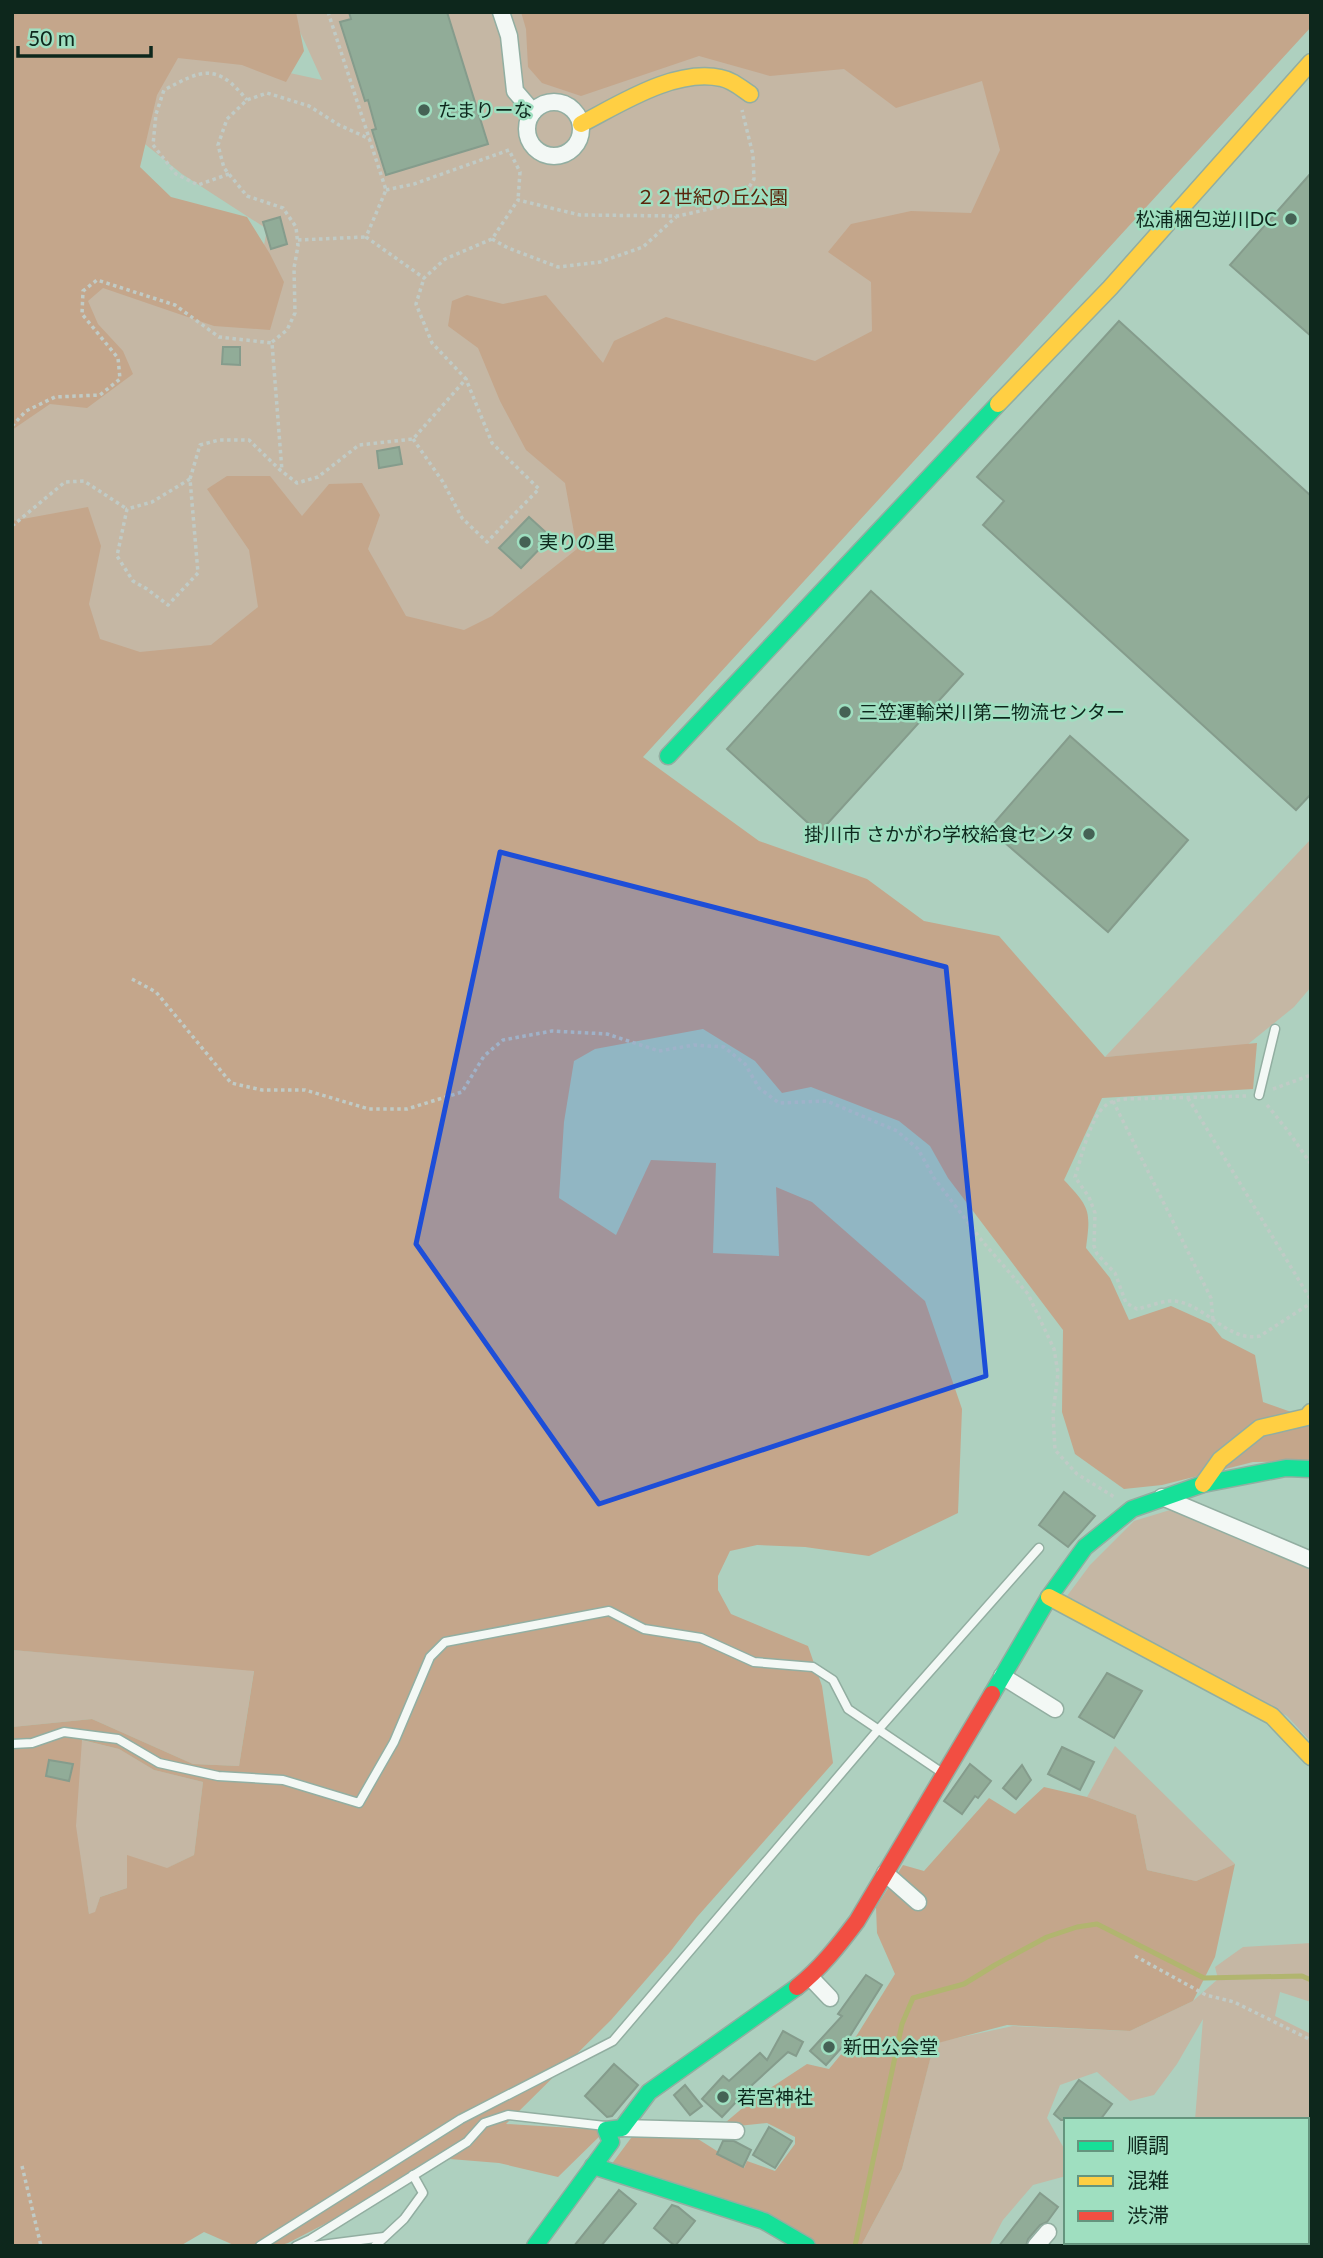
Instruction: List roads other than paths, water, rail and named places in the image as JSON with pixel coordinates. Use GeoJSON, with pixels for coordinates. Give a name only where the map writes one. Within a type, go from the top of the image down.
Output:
{"type":"FeatureCollection","features":[{"type":"Feature","properties":{"kind":"street"},"geometry":{"type":"LineString","coordinates":[[501,12],[509,36],[515,91],[533,112]]}},
{"type":"Feature","properties":{"kind":"street"},"geometry":{"type":"LineString","coordinates":[[668,756],[910,496],[1110,288],[1311,62]]}},
{"type":"Feature","properties":{"kind":"street"},"geometry":{"type":"LineString","coordinates":[[581,124],[657,88],[698,75],[725,79],[746,99]]}},
{"type":"Feature","properties":{"kind":"street"},"geometry":{"type":"LineString","coordinates":[[556,102],[572,109],[581,124],[578,141],[573,149],[566,154],[548,156],[533,146],[527,129],[533,112],[539,106],[556,102]]}},
{"type":"Feature","properties":{"kind":"street"},"geometry":{"type":"LineString","coordinates":[[1203,1484],[1220,1460],[1259,1428],[1307,1417],[1311,1412]]}},
{"type":"Feature","properties":{"kind":"street"},"geometry":{"type":"LineString","coordinates":[[622,2128],[649,2092],[810,1977],[857,1921],[1049,1597],[1085,1547],[1132,1509],[1162,1497],[1203,1484],[1286,1468],[1311,1469]]}},
{"type":"Feature","properties":{"kind":"street"},"geometry":{"type":"LineString","coordinates":[[1162,1497],[1311,1560]]}},
{"type":"Feature","properties":{"kind":"street"},"geometry":{"type":"LineString","coordinates":[[1049,1597],[1272,1716],[1311,1757]]}},
{"type":"Feature","properties":{"kind":"street"},"geometry":{"type":"LineString","coordinates":[[1002,1676],[1055,1710]]}},
{"type":"Feature","properties":{"kind":"street"},"geometry":{"type":"LineString","coordinates":[[886,1873],[918,1902]]}},
{"type":"Feature","properties":{"kind":"street"},"geometry":{"type":"LineString","coordinates":[[810,1977],[830,1998]]}},
{"type":"Feature","properties":{"kind":"street"},"geometry":{"type":"LineString","coordinates":[[535,2246],[611,2142],[606,2130],[622,2128],[736,2131]]}},
{"type":"Feature","properties":{"kind":"street"},"geometry":{"type":"LineString","coordinates":[[593,2166],[764,2221],[807,2246]]}},
{"type":"Feature","properties":{"kind":"street"},"geometry":{"type":"LineString","coordinates":[[1036,2246],[1048,2232]]}},
{"type":"Feature","properties":{"kind":"lane"},"geometry":{"type":"LineString","coordinates":[[1259,1095],[1275,1029]]}},
{"type":"Feature","properties":{"kind":"lane"},"geometry":{"type":"LineString","coordinates":[[260,2246],[461,2119],[613,2041],[878,1730],[1039,1548]]}},
{"type":"Feature","properties":{"kind":"lane"},"geometry":{"type":"LineString","coordinates":[[12,1744],[32,1743],[64,1732],[118,1739],[159,1763],[218,1776],[283,1780],[359,1803],[394,1742],[430,1657],[445,1642],[609,1611],[644,1629],[701,1638],[754,1662],[813,1667],[833,1680],[848,1709],[944,1774]]}},
{"type":"Feature","properties":{"kind":"lane"},"geometry":{"type":"LineString","coordinates":[[307,2245],[467,2142],[484,2123],[508,2115],[622,2128]]}},
{"type":"Feature","properties":{"kind":"lane"},"geometry":{"type":"LineString","coordinates":[[375,2246],[404,2219],[423,2193],[413,2175]]}},
{"type":"Feature","properties":{"kind":"lane"},"geometry":{"type":"LineString","coordinates":[[307,2245],[384,2237]]}},
{"type":"Feature","properties":{"kind":"waterway"},"geometry":{"type":"LineString","coordinates":[[855,2246],[902,2024],[913,1998],[964,1984],[1047,1937],[1077,1927],[1097,1924],[1204,1978],[1302,1976],[1311,1980]]}},
{"type":"Feature","properties":{"kind":"place","name":"たまりーな"},"geometry":{"type":"Point","coordinates":[424,110]}},
{"type":"Feature","properties":{"kind":"place","name":"松浦梱包逆川DC"},"geometry":{"type":"Point","coordinates":[1291,219]}},
{"type":"Feature","properties":{"kind":"place","name":"実りの里"},"geometry":{"type":"Point","coordinates":[525,542]}},
{"type":"Feature","properties":{"kind":"place","name":"三笠運輸栄川第二物流センター"},"geometry":{"type":"Point","coordinates":[845,712]}},
{"type":"Feature","properties":{"kind":"place","name":"掛川市 さかがわ学校給食センタ"},"geometry":{"type":"Point","coordinates":[1089,834]}},
{"type":"Feature","properties":{"kind":"place","name":"新田公会堂"},"geometry":{"type":"Point","coordinates":[829,2047]}},
{"type":"Feature","properties":{"kind":"place","name":"若宮神社"},"geometry":{"type":"Point","coordinates":[723,2097]}},
{"type":"Feature","properties":{"kind":"park label","name":"２２世紀の丘公園"},"geometry":{"type":"Point","coordinates":[712,197]}}]}
